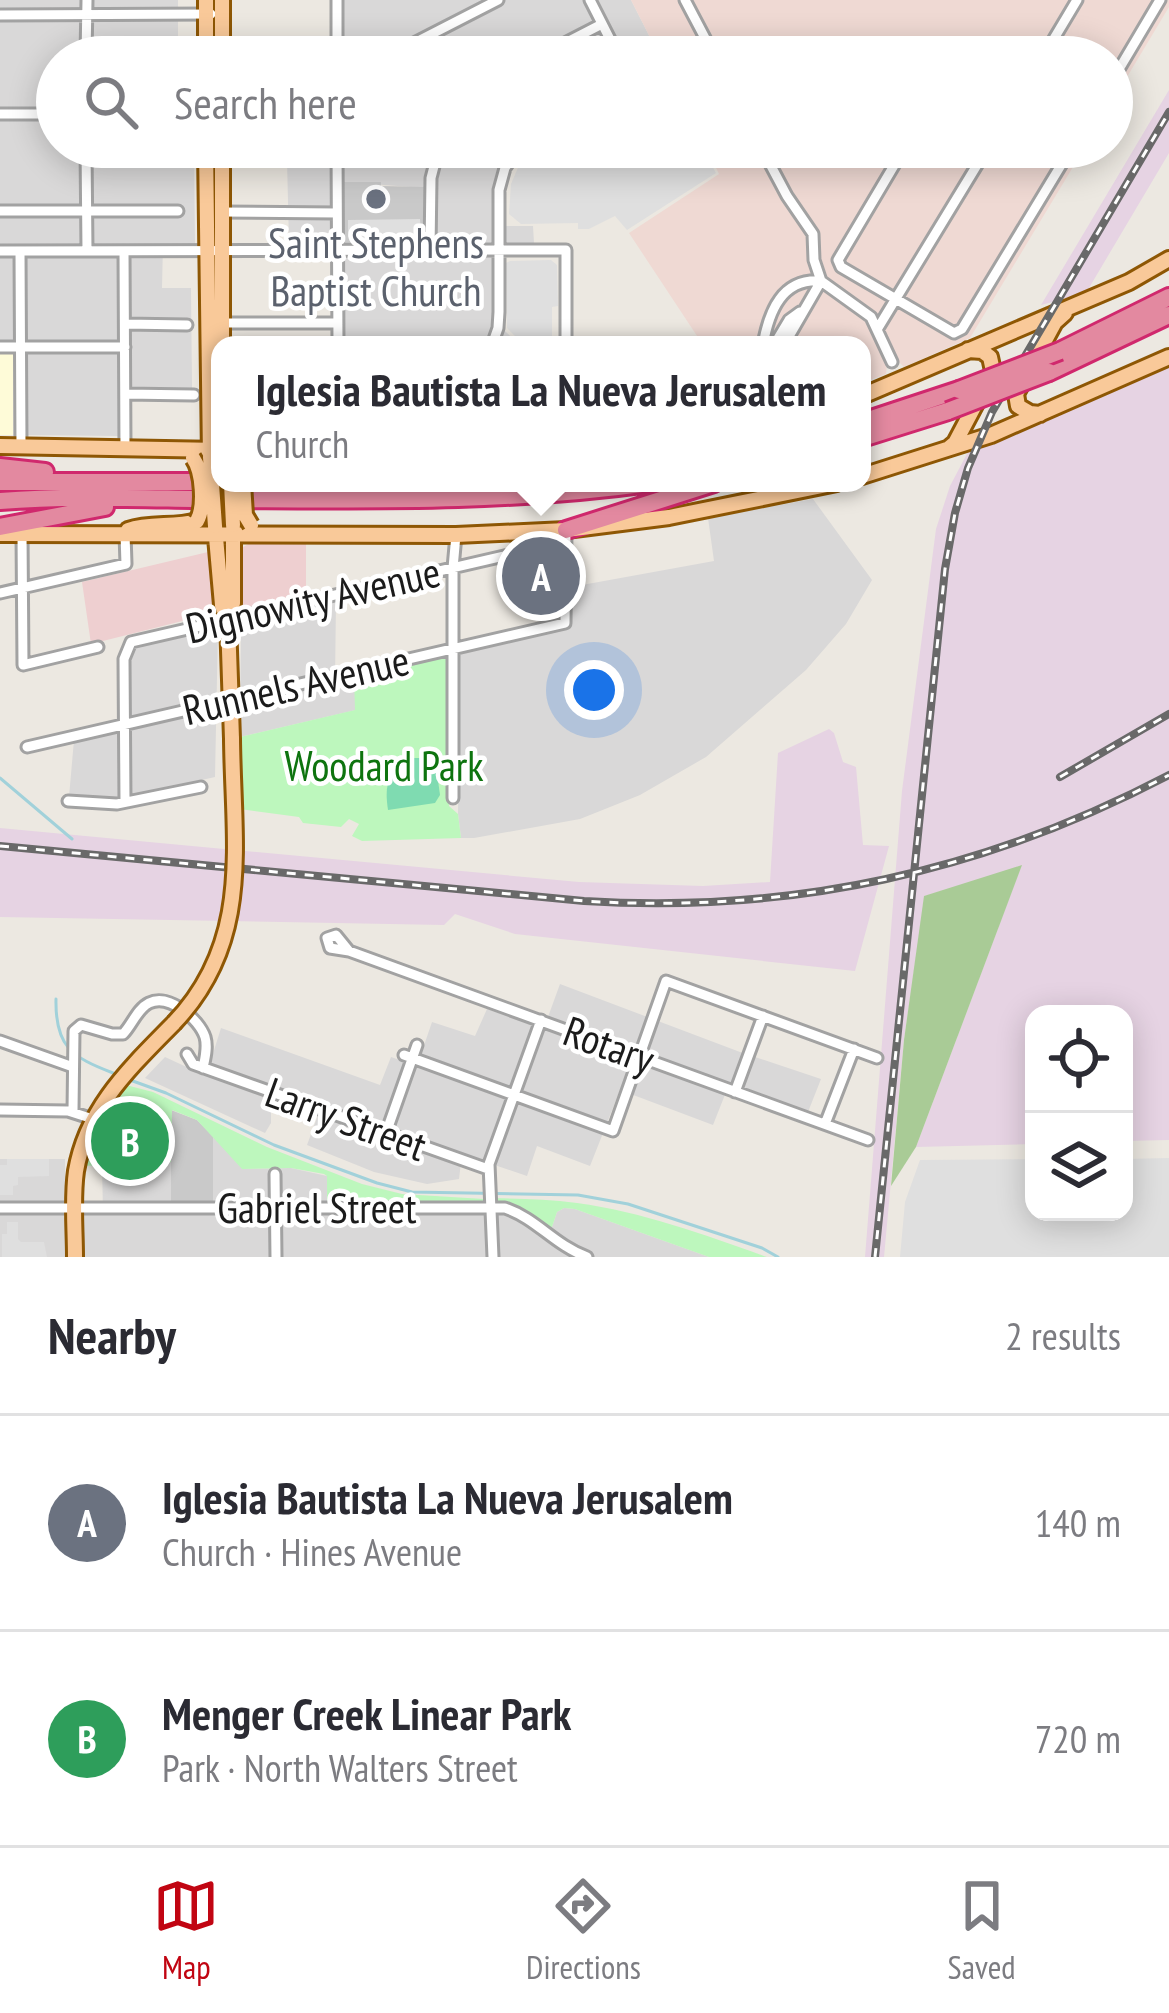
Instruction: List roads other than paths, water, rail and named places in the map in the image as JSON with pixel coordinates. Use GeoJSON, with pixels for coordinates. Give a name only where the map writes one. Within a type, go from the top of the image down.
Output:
{"type":"FeatureCollection","features":[{"type":"Feature","properties":{"kind":"highway"},"geometry":{"type":"LineString","coordinates":[[871,438],[945,404],[959,390],[1060,351],[1169,297]]}},
{"type":"Feature","properties":{"kind":"highway"},"geometry":{"type":"LineString","coordinates":[[871,417],[945,404],[1049,372],[1169,315]]}},
{"type":"Feature","properties":{"kind":"highway"},"geometry":{"type":"LineString","coordinates":[[0,467],[195,490]]}},
{"type":"Feature","properties":{"kind":"highway"},"geometry":{"type":"LineString","coordinates":[[0,482],[211,490]]}},
{"type":"Feature","properties":{"kind":"highway"},"geometry":{"type":"LineString","coordinates":[[0,531],[211,485]]}},
{"type":"Feature","properties":{"kind":"highway"},"geometry":{"type":"LineString","coordinates":[[0,501],[195,490]]}},
{"type":"Feature","properties":{"kind":"highway"},"geometry":{"type":"LineString","coordinates":[[268,492],[489,498],[571,492]]}},
{"type":"Feature","properties":{"kind":"highway"},"geometry":{"type":"LineString","coordinates":[[566,536],[689,492]]}},
{"type":"Feature","properties":{"kind":"main road"},"geometry":{"type":"LineString","coordinates":[[207,168],[222,336]]}},
{"type":"Feature","properties":{"kind":"main road"},"geometry":{"type":"LineString","coordinates":[[213,336],[213,251],[222,212],[222,168]]}},
{"type":"Feature","properties":{"kind":"main road"},"geometry":{"type":"LineString","coordinates":[[871,389],[1129,282],[1169,259]]}},
{"type":"Feature","properties":{"kind":"main road"},"geometry":{"type":"LineString","coordinates":[[1040,414],[1018,406],[1016,394],[1055,322],[1073,306]]}},
{"type":"Feature","properties":{"kind":"main road"},"geometry":{"type":"LineString","coordinates":[[945,452],[955,443],[993,371],[990,357],[968,350]]}},
{"type":"Feature","properties":{"kind":"main road"},"geometry":{"type":"LineString","coordinates":[[871,473],[945,452],[1169,356]]}},
{"type":"Feature","properties":{"kind":"main road"},"geometry":{"type":"LineString","coordinates":[[0,446],[211,452]]}},
{"type":"Feature","properties":{"kind":"main road"},"geometry":{"type":"LineString","coordinates":[[121,534],[145,524],[188,524],[202,512],[199,465],[194,458],[159,449]]}},
{"type":"Feature","properties":{"kind":"main road"},"geometry":{"type":"LineString","coordinates":[[75,1257],[75,1176],[93,1119],[119,1080],[206,983],[230,923],[234,886],[231,699],[214,492]]}},
{"type":"Feature","properties":{"kind":"main road"},"geometry":{"type":"LineString","coordinates":[[228,621],[233,603],[231,492]]}},
{"type":"Feature","properties":{"kind":"main road"},"geometry":{"type":"LineString","coordinates":[[243,492],[244,515],[251,525],[270,534]]}},
{"type":"Feature","properties":{"kind":"main road"},"geometry":{"type":"LineString","coordinates":[[0,531],[566,536],[793,492]]}},
{"type":"Feature","properties":{"kind":"street"},"geometry":{"type":"LineString","coordinates":[[86,36],[87,0]]}},
{"type":"Feature","properties":{"kind":"street"},"geometry":{"type":"LineString","coordinates":[[337,0],[337,36]]}},
{"type":"Feature","properties":{"kind":"street"},"geometry":{"type":"LineString","coordinates":[[427,36],[496,0]]}},
{"type":"Feature","properties":{"kind":"street"},"geometry":{"type":"LineString","coordinates":[[590,0],[608,36]]}},
{"type":"Feature","properties":{"kind":"street"},"geometry":{"type":"LineString","coordinates":[[685,0],[704,36]]}},
{"type":"Feature","properties":{"kind":"street"},"geometry":{"type":"LineString","coordinates":[[1056,36],[1077,0]]}},
{"type":"Feature","properties":{"kind":"street"},"geometry":{"type":"LineString","coordinates":[[1133,46],[1160,0]]}},
{"type":"Feature","properties":{"kind":"street"},"geometry":{"type":"LineString","coordinates":[[0,15],[214,7]]}},
{"type":"Feature","properties":{"kind":"street"},"geometry":{"type":"LineString","coordinates":[[579,36],[602,24]]}},
{"type":"Feature","properties":{"kind":"street"},"geometry":{"type":"LineString","coordinates":[[0,114],[36,114]]}},
{"type":"Feature","properties":{"kind":"street"},"geometry":{"type":"LineString","coordinates":[[86,168],[87,251]]}},
{"type":"Feature","properties":{"kind":"street"},"geometry":{"type":"LineString","coordinates":[[337,168],[338,336]]}},
{"type":"Feature","properties":{"kind":"street"},"geometry":{"type":"LineString","coordinates":[[430,250],[434,168]]}},
{"type":"Feature","properties":{"kind":"street"},"geometry":{"type":"LineString","coordinates":[[495,336],[500,182],[505,168]]}},
{"type":"Feature","properties":{"kind":"street"},"geometry":{"type":"LineString","coordinates":[[772,168],[813,234],[819,284],[789,336]]}},
{"type":"Feature","properties":{"kind":"street"},"geometry":{"type":"LineString","coordinates":[[893,168],[838,260],[842,267],[948,332],[959,332],[1057,168]]}},
{"type":"Feature","properties":{"kind":"street"},"geometry":{"type":"LineString","coordinates":[[878,328],[975,168]]}},
{"type":"Feature","properties":{"kind":"street"},"geometry":{"type":"LineString","coordinates":[[0,211],[178,211]]}},
{"type":"Feature","properties":{"kind":"street"},"geometry":{"type":"LineString","coordinates":[[222,212],[337,213]]}},
{"type":"Feature","properties":{"kind":"street"},"geometry":{"type":"LineString","coordinates":[[0,251],[566,250],[566,336]]}},
{"type":"Feature","properties":{"kind":"street"},"geometry":{"type":"LineString","coordinates":[[20,251],[21,446]]}},
{"type":"Feature","properties":{"kind":"street"},"geometry":{"type":"LineString","coordinates":[[124,251],[125,449]]}},
{"type":"Feature","properties":{"kind":"street"},"geometry":{"type":"LineString","coordinates":[[765,336],[783,294],[806,280],[814,260]]}},
{"type":"Feature","properties":{"kind":"street"},"geometry":{"type":"LineString","coordinates":[[806,280],[859,307],[878,328],[892,362]]}},
{"type":"Feature","properties":{"kind":"street"},"geometry":{"type":"LineString","coordinates":[[779,336],[789,320],[804,310]]}},
{"type":"Feature","properties":{"kind":"street"},"geometry":{"type":"LineString","coordinates":[[221,323],[338,323]]}},
{"type":"Feature","properties":{"kind":"street"},"geometry":{"type":"LineString","coordinates":[[125,324],[187,325]]}},
{"type":"Feature","properties":{"kind":"street"},"geometry":{"type":"LineString","coordinates":[[0,347],[125,347]]}},
{"type":"Feature","properties":{"kind":"street"},"geometry":{"type":"LineString","coordinates":[[125,394],[194,395]]}},
{"type":"Feature","properties":{"kind":"street"},"geometry":{"type":"LineString","coordinates":[[22,534],[23,665],[98,647]]}},
{"type":"Feature","properties":{"kind":"street"},"geometry":{"type":"LineString","coordinates":[[0,593],[126,564],[121,534]]}},
{"type":"Feature","properties":{"kind":"street"},"geometry":{"type":"LineString","coordinates":[[453,799],[456,536]]}},
{"type":"Feature","properties":{"kind":"street","name":"Dignowity Avenue"},"geometry":{"type":"LineString","coordinates":[[124,724],[124,659],[131,642],[453,568],[566,536]]}},
{"type":"Feature","properties":{"kind":"street","name":"Runnels Avenue"},"geometry":{"type":"LineString","coordinates":[[27,747],[565,623],[566,536]]}},
{"type":"Feature","properties":{"kind":"street"},"geometry":{"type":"LineString","coordinates":[[124,724],[125,802]]}},
{"type":"Feature","properties":{"kind":"street"},"geometry":{"type":"LineString","coordinates":[[68,802],[125,802],[201,787]]}},
{"type":"Feature","properties":{"kind":"street","name":"Rotary"},"geometry":{"type":"LineString","coordinates":[[349,951],[868,1140]]}},
{"type":"Feature","properties":{"kind":"street"},"geometry":{"type":"LineString","coordinates":[[408,1056],[613,1131],[666,981],[877,1058]]}},
{"type":"Feature","properties":{"kind":"street"},"geometry":{"type":"LineString","coordinates":[[73,1111],[77,1026],[123,1034],[144,1007],[164,1001],[180,1008],[204,1034],[203,1068]]}},
{"type":"Feature","properties":{"kind":"street"},"geometry":{"type":"LineString","coordinates":[[735,1092],[763,1016]]}},
{"type":"Feature","properties":{"kind":"street"},"geometry":{"type":"LineString","coordinates":[[493,1257],[489,1174],[542,1020]]}},
{"type":"Feature","properties":{"kind":"street"},"geometry":{"type":"LineString","coordinates":[[0,1041],[73,1063]]}},
{"type":"Feature","properties":{"kind":"street"},"geometry":{"type":"LineString","coordinates":[[386,1133],[408,1056],[417,1045]]}},
{"type":"Feature","properties":{"kind":"street"},"geometry":{"type":"LineString","coordinates":[[825,1124],[854,1049]]}},
{"type":"Feature","properties":{"kind":"street","name":"Larry Street"},"geometry":{"type":"LineString","coordinates":[[187,1054],[203,1068],[489,1174]]}},
{"type":"Feature","properties":{"kind":"street"},"geometry":{"type":"LineString","coordinates":[[0,1110],[73,1111],[93,1119]]}},
{"type":"Feature","properties":{"kind":"street"},"geometry":{"type":"LineString","coordinates":[[275,1174],[276,1257]]}},
{"type":"Feature","properties":{"kind":"street"},"geometry":{"type":"LineString","coordinates":[[490,1203],[518,1212],[560,1245],[587,1257]]}},
{"type":"Feature","properties":{"kind":"street","name":"Gabriel Street"},"geometry":{"type":"LineString","coordinates":[[0,1208],[490,1203]]}},
{"type":"Feature","properties":{"kind":"waterway"},"geometry":{"type":"LineString","coordinates":[[0,778],[72,839]]}},
{"type":"Feature","properties":{"kind":"waterway"},"geometry":{"type":"LineString","coordinates":[[56,999],[59,1028],[68,1048],[113,1073]]}},
{"type":"Feature","properties":{"kind":"waterway"},"geometry":{"type":"LineString","coordinates":[[130,1080],[274,1145],[377,1183],[412,1192],[578,1195],[628,1204],[778,1257]]}},
{"type":"Feature","properties":{"kind":"railway"},"geometry":{"type":"LineString","coordinates":[[875,1257],[945,569],[955,513],[992,412],[1169,112]]}},
{"type":"Feature","properties":{"kind":"railway"},"geometry":{"type":"LineString","coordinates":[[1060,777],[1169,714]]}},
{"type":"Feature","properties":{"kind":"railway"},"geometry":{"type":"LineString","coordinates":[[0,846],[584,901],[737,900],[812,892],[957,861],[1099,809],[1169,775]]}},
{"type":"Feature","properties":{"kind":"place","name":"Saint Stephens Baptist Church"},"geometry":{"type":"Point","coordinates":[376,199]}},
{"type":"Feature","properties":{"kind":"place","name":"Iglesia Bautista La Nueva Jerusalem"},"geometry":{"type":"Point","coordinates":[541,576]}},
{"type":"Feature","properties":{"kind":"place","name":"Menger Creek Linear Park"},"geometry":{"type":"Point","coordinates":[130,1141]}},
{"type":"Feature","properties":{"kind":"park label","name":"Woodard Park"},"geometry":{"type":"Point","coordinates":[384,766]}}]}
